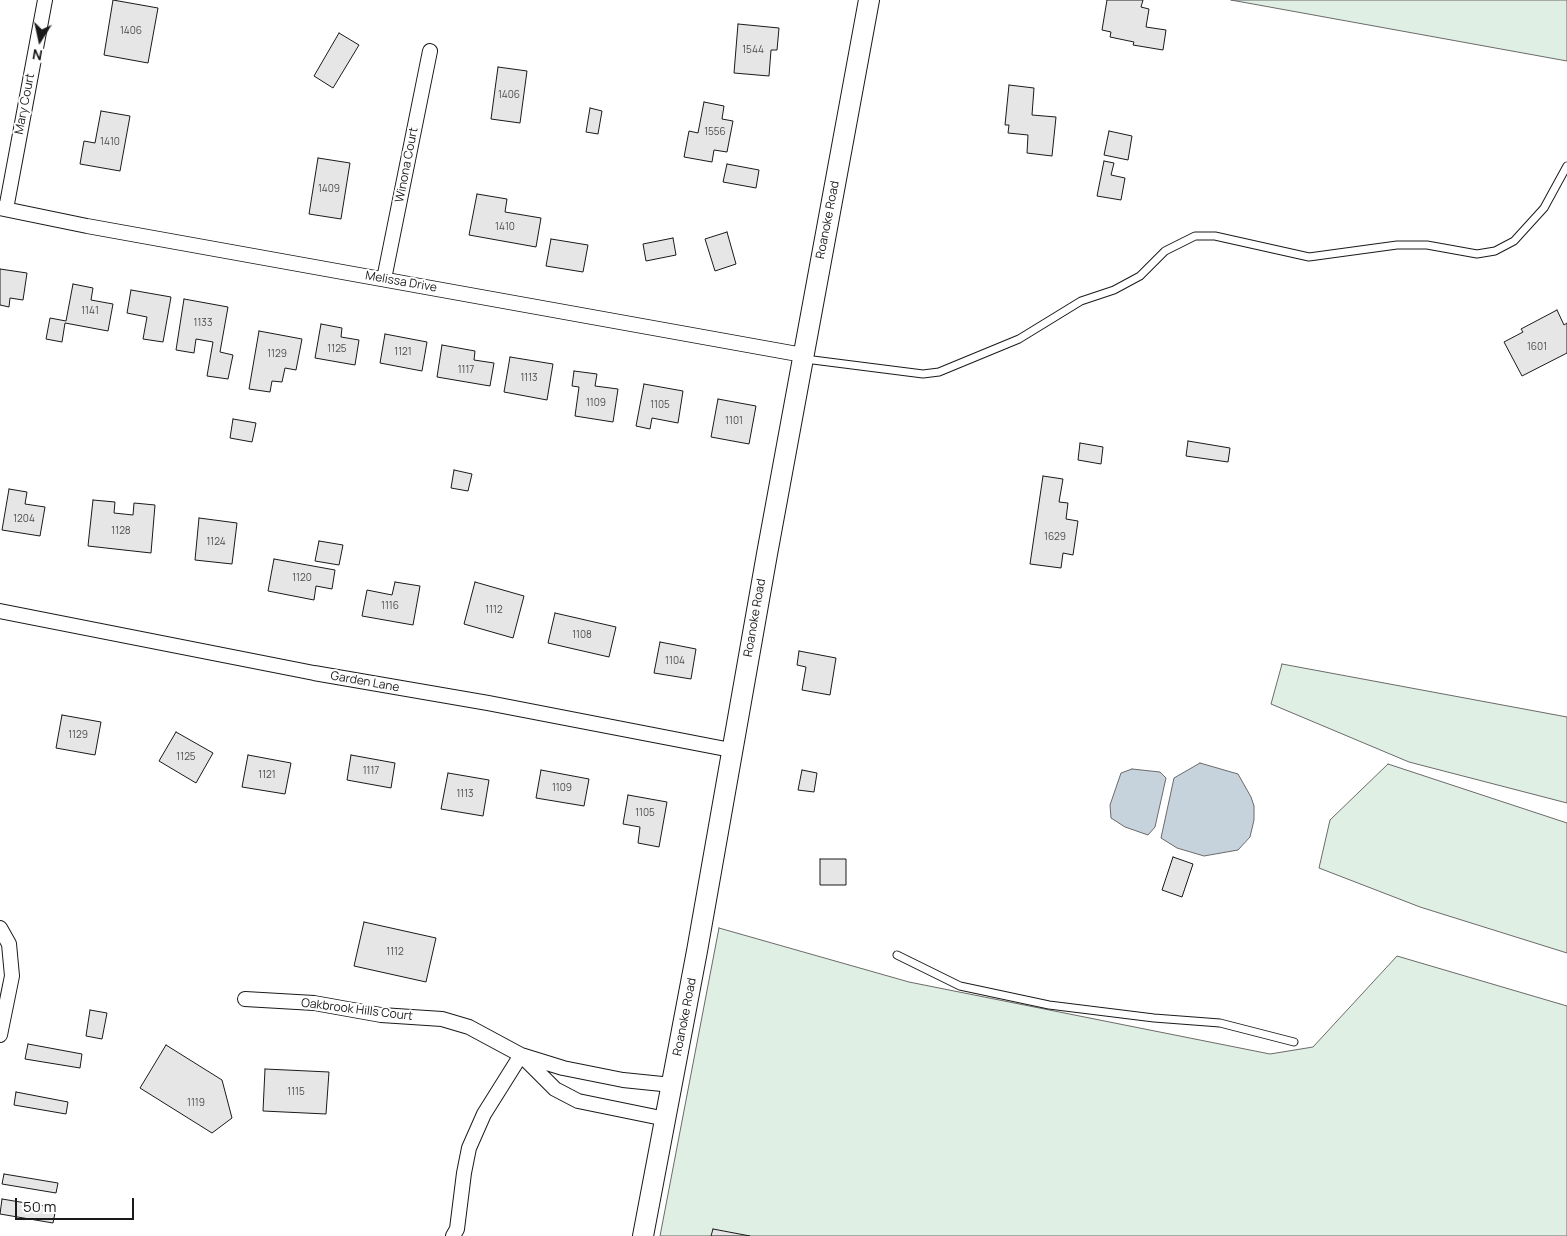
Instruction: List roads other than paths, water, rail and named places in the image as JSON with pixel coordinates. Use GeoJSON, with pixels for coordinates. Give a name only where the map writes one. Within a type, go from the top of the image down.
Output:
{"type":"FeatureCollection","features":[{"type":"Feature","properties":{"kind":"street","name":"Mary Court"},"geometry":{"type":"LineString","coordinates":[[3,208],[45,0]]}},
{"type":"Feature","properties":{"kind":"street","name":"Roanoke Road"},"geometry":{"type":"LineString","coordinates":[[643,1236],[666,1119],[731,750],[869,0]]}},
{"type":"Feature","properties":{"kind":"street","name":"Winona Court"},"geometry":{"type":"LineString","coordinates":[[384,279],[430,52]]}},
{"type":"Feature","properties":{"kind":"street","name":"Melissa Drive"},"geometry":{"type":"LineString","coordinates":[[3,208],[87,226],[803,357]]}},
{"type":"Feature","properties":{"kind":"street","name":"Garden Lane"},"geometry":{"type":"LineString","coordinates":[[0,611],[304,671],[543,713],[731,750]]}},
{"type":"Feature","properties":{"kind":"street"},"geometry":{"type":"LineString","coordinates":[[0,928],[9,944],[12,976],[0,1035]]}},
{"type":"Feature","properties":{"kind":"street","name":"Oakbrook Hills Court"},"geometry":{"type":"LineString","coordinates":[[245,999],[314,1003],[381,1015],[442,1019],[469,1027],[521,1055],[563,1068],[623,1080],[672,1085]]}},
{"type":"Feature","properties":{"kind":"street","name":"Oakbrook Hills Court"},"geometry":{"type":"LineString","coordinates":[[521,1055],[555,1088],[578,1101],[666,1119]]}},
{"type":"Feature","properties":{"kind":"street"},"geometry":{"type":"LineString","coordinates":[[453,1236],[457,1229],[464,1173],[470,1148],[484,1114],[521,1055]]}},
{"type":"Feature","properties":{"kind":"lane"},"geometry":{"type":"LineString","coordinates":[[803,357],[924,374],[939,372],[1019,339],[1081,301],[1114,290],[1140,276],[1165,251],[1195,236],[1215,236],[1308,257],[1397,245],[1427,245],[1477,254],[1495,251],[1514,241],[1544,208],[1567,166]]}},
{"type":"Feature","properties":{"kind":"lane"},"geometry":{"type":"LineString","coordinates":[[897,955],[960,986],[1049,1005],[1154,1018],[1220,1023],[1294,1042]]}}]}
